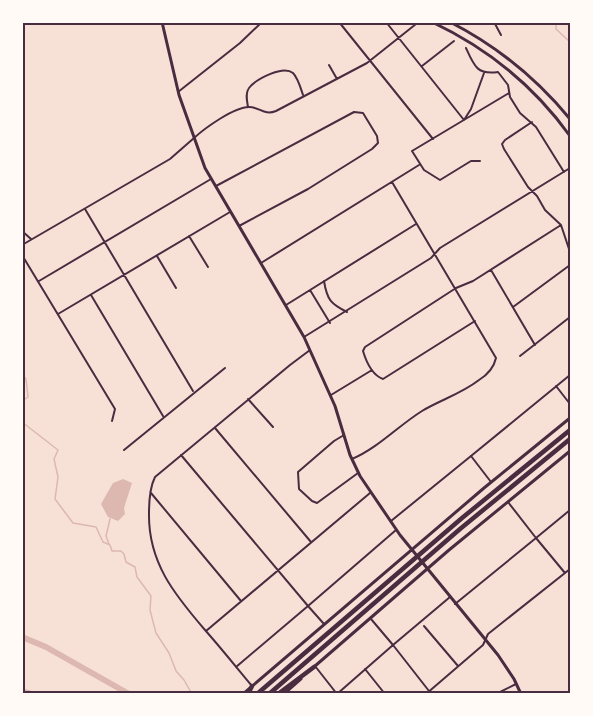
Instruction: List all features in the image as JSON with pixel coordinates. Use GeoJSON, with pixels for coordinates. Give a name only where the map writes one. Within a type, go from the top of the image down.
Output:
{"type":"FeatureCollection","features":[{"type":"Feature","properties":{"kind":"highway"},"geometry":{"type":"LineString","coordinates":[[257,693],[470,511],[570,430]]}},
{"type":"Feature","properties":{"kind":"highway"},"geometry":{"type":"LineString","coordinates":[[269,693],[460,529],[570,439]]}},
{"type":"Feature","properties":{"kind":"highway"},"geometry":{"type":"LineString","coordinates":[[278,693],[314,667]]}},
{"type":"Feature","properties":{"kind":"highway"},"geometry":{"type":"LineString","coordinates":[[248,693],[252,686]]}},
{"type":"Feature","properties":{"kind":"main road"},"geometry":{"type":"LineString","coordinates":[[162,22],[178,92],[211,179],[304,338],[330,396],[358,473],[408,546],[503,661],[521,693]]}},
{"type":"Feature","properties":{"kind":"main road"},"geometry":{"type":"LineString","coordinates":[[432,22],[478,48],[515,76],[542,101],[570,136]]}},
{"type":"Feature","properties":{"kind":"main road"},"geometry":{"type":"LineString","coordinates":[[450,22],[485,42],[522,70],[570,119]]}},
{"type":"Feature","properties":{"kind":"main road"},"geometry":{"type":"LineString","coordinates":[[243,693],[491,482],[570,418]]}},
{"type":"Feature","properties":{"kind":"main road"},"geometry":{"type":"LineString","coordinates":[[284,693],[442,556],[570,452]]}},
{"type":"Feature","properties":{"kind":"street"},"geometry":{"type":"LineString","coordinates":[[178,92],[245,39],[262,22]]}},
{"type":"Feature","properties":{"kind":"street"},"geometry":{"type":"LineString","coordinates":[[339,22],[433,139]]}},
{"type":"Feature","properties":{"kind":"street"},"geometry":{"type":"LineString","coordinates":[[386,22],[464,120]]}},
{"type":"Feature","properties":{"kind":"street"},"geometry":{"type":"LineString","coordinates":[[494,22],[501,35]]}},
{"type":"Feature","properties":{"kind":"street"},"geometry":{"type":"LineString","coordinates":[[22,245],[170,159],[213,123],[248,107],[270,113],[370,61],[416,24]]}},
{"type":"Feature","properties":{"kind":"street"},"geometry":{"type":"LineString","coordinates":[[422,66],[454,41]]}},
{"type":"Feature","properties":{"kind":"street"},"geometry":{"type":"LineString","coordinates":[[466,48],[476,67],[484,73],[498,72],[520,113],[532,122],[564,172]]}},
{"type":"Feature","properties":{"kind":"street"},"geometry":{"type":"LineString","coordinates":[[329,65],[337,79]]}},
{"type":"Feature","properties":{"kind":"street"},"geometry":{"type":"LineString","coordinates":[[248,107],[247,91],[250,87],[265,76],[284,71],[294,74],[304,96]]}},
{"type":"Feature","properties":{"kind":"street"},"geometry":{"type":"LineString","coordinates":[[464,120],[471,110],[484,73]]}},
{"type":"Feature","properties":{"kind":"street"},"geometry":{"type":"LineString","coordinates":[[480,161],[471,161],[440,180],[424,170],[412,151],[509,93]]}},
{"type":"Feature","properties":{"kind":"street"},"geometry":{"type":"LineString","coordinates":[[215,186],[357,111],[365,116],[377,136],[378,143],[372,149],[308,189],[239,226]]}},
{"type":"Feature","properties":{"kind":"street"},"geometry":{"type":"LineString","coordinates":[[532,122],[502,144],[545,210],[561,225],[570,252]]}},
{"type":"Feature","properties":{"kind":"street"},"geometry":{"type":"LineString","coordinates":[[261,263],[420,165]]}},
{"type":"Feature","properties":{"kind":"street"},"geometry":{"type":"LineString","coordinates":[[304,338],[431,258],[440,248],[570,168]]}},
{"type":"Feature","properties":{"kind":"street"},"geometry":{"type":"LineString","coordinates":[[39,281],[211,179]]}},
{"type":"Feature","properties":{"kind":"street"},"geometry":{"type":"LineString","coordinates":[[352,459],[389,437],[420,412],[449,399],[480,380],[492,369],[496,358],[392,182]]}},
{"type":"Feature","properties":{"kind":"street"},"geometry":{"type":"LineString","coordinates":[[85,209],[193,392]]}},
{"type":"Feature","properties":{"kind":"street"},"geometry":{"type":"LineString","coordinates":[[58,314],[230,212]]}},
{"type":"Feature","properties":{"kind":"street"},"geometry":{"type":"LineString","coordinates":[[286,305],[417,223]]}},
{"type":"Feature","properties":{"kind":"street"},"geometry":{"type":"LineString","coordinates":[[475,321],[383,379],[372,370],[364,356],[365,347],[456,288],[473,281],[561,225]]}},
{"type":"Feature","properties":{"kind":"street"},"geometry":{"type":"LineString","coordinates":[[22,231],[31,240]]}},
{"type":"Feature","properties":{"kind":"street"},"geometry":{"type":"LineString","coordinates":[[189,236],[208,267]]}},
{"type":"Feature","properties":{"kind":"street"},"geometry":{"type":"LineString","coordinates":[[22,255],[115,409],[112,421]]}},
{"type":"Feature","properties":{"kind":"street"},"geometry":{"type":"LineString","coordinates":[[157,256],[176,288]]}},
{"type":"Feature","properties":{"kind":"street"},"geometry":{"type":"LineString","coordinates":[[513,307],[570,265]]}},
{"type":"Feature","properties":{"kind":"street"},"geometry":{"type":"LineString","coordinates":[[491,269],[535,345]]}},
{"type":"Feature","properties":{"kind":"street"},"geometry":{"type":"LineString","coordinates":[[324,281],[326,293],[333,305],[348,312]]}},
{"type":"Feature","properties":{"kind":"street"},"geometry":{"type":"LineString","coordinates":[[310,290],[330,323]]}},
{"type":"Feature","properties":{"kind":"street"},"geometry":{"type":"LineString","coordinates":[[91,295],[164,416]]}},
{"type":"Feature","properties":{"kind":"street"},"geometry":{"type":"LineString","coordinates":[[520,356],[570,317]]}},
{"type":"Feature","properties":{"kind":"street"},"geometry":{"type":"LineString","coordinates":[[252,686],[177,597],[155,558],[148,528],[150,493],[156,477],[310,350]]}},
{"type":"Feature","properties":{"kind":"street"},"geometry":{"type":"LineString","coordinates":[[124,450],[225,368]]}},
{"type":"Feature","properties":{"kind":"street"},"geometry":{"type":"LineString","coordinates":[[330,396],[372,370]]}},
{"type":"Feature","properties":{"kind":"street"},"geometry":{"type":"LineString","coordinates":[[390,522],[570,375]]}},
{"type":"Feature","properties":{"kind":"street"},"geometry":{"type":"LineString","coordinates":[[556,386],[570,404]]}},
{"type":"Feature","properties":{"kind":"street"},"geometry":{"type":"LineString","coordinates":[[249,399],[273,428]]}},
{"type":"Feature","properties":{"kind":"street"},"geometry":{"type":"LineString","coordinates":[[215,428],[311,542]]}},
{"type":"Feature","properties":{"kind":"street"},"geometry":{"type":"LineString","coordinates":[[344,435],[301,469],[297,475],[300,489],[317,503],[358,473]]}},
{"type":"Feature","properties":{"kind":"street"},"geometry":{"type":"LineString","coordinates":[[182,455],[324,624]]}},
{"type":"Feature","properties":{"kind":"street"},"geometry":{"type":"LineString","coordinates":[[471,456],[491,482]]}},
{"type":"Feature","properties":{"kind":"street"},"geometry":{"type":"LineString","coordinates":[[150,493],[241,601]]}},
{"type":"Feature","properties":{"kind":"street"},"geometry":{"type":"LineString","coordinates":[[206,631],[370,493]]}},
{"type":"Feature","properties":{"kind":"street"},"geometry":{"type":"LineString","coordinates":[[508,502],[565,573]]}},
{"type":"Feature","properties":{"kind":"street"},"geometry":{"type":"LineString","coordinates":[[455,603],[570,510]]}},
{"type":"Feature","properties":{"kind":"street"},"geometry":{"type":"LineString","coordinates":[[237,667],[396,530]]}},
{"type":"Feature","properties":{"kind":"street"},"geometry":{"type":"LineString","coordinates":[[426,693],[483,645],[488,634],[570,569]]}},
{"type":"Feature","properties":{"kind":"street"},"geometry":{"type":"LineString","coordinates":[[314,667],[337,693],[450,597]]}},
{"type":"Feature","properties":{"kind":"street"},"geometry":{"type":"LineString","coordinates":[[371,618],[429,691]]}},
{"type":"Feature","properties":{"kind":"street"},"geometry":{"type":"LineString","coordinates":[[424,626],[458,666]]}},
{"type":"Feature","properties":{"kind":"street"},"geometry":{"type":"LineString","coordinates":[[365,669],[385,693]]}},
{"type":"Feature","properties":{"kind":"street"},"geometry":{"type":"LineString","coordinates":[[496,693],[516,684]]}},
{"type":"Feature","properties":{"kind":"shaded area"},"geometry":{"type":"Polygon","coordinates":[[[123,479],[132,483],[124,508],[125,514],[118,521],[108,517],[101,504],[113,483],[123,479]]]}},
{"type":"Feature","properties":{"kind":"waterway"},"geometry":{"type":"LineString","coordinates":[[556,22],[556,29],[570,42]]}},
{"type":"Feature","properties":{"kind":"waterway"},"geometry":{"type":"LineString","coordinates":[[22,374],[26,379],[28,397],[22,401]]}},
{"type":"Feature","properties":{"kind":"waterway"},"geometry":{"type":"LineString","coordinates":[[22,422],[58,450],[54,459],[58,477],[55,499],[73,523],[96,527],[103,542],[110,545],[112,551],[121,551],[126,562],[135,567],[137,577],[151,596],[150,610],[156,633],[169,653],[176,671],[192,694]]}},
{"type":"Feature","properties":{"kind":"waterway"},"geometry":{"type":"LineString","coordinates":[[109,544],[106,536],[110,519]]}},
{"type":"Feature","properties":{"kind":"waterway"},"geometry":{"type":"LineString","coordinates":[[22,637],[46,647],[129,694]]}},
{"type":"Feature","properties":{"kind":"waterway"},"geometry":{"type":"LineString","coordinates":[[22,691],[32,694]]}}]}
